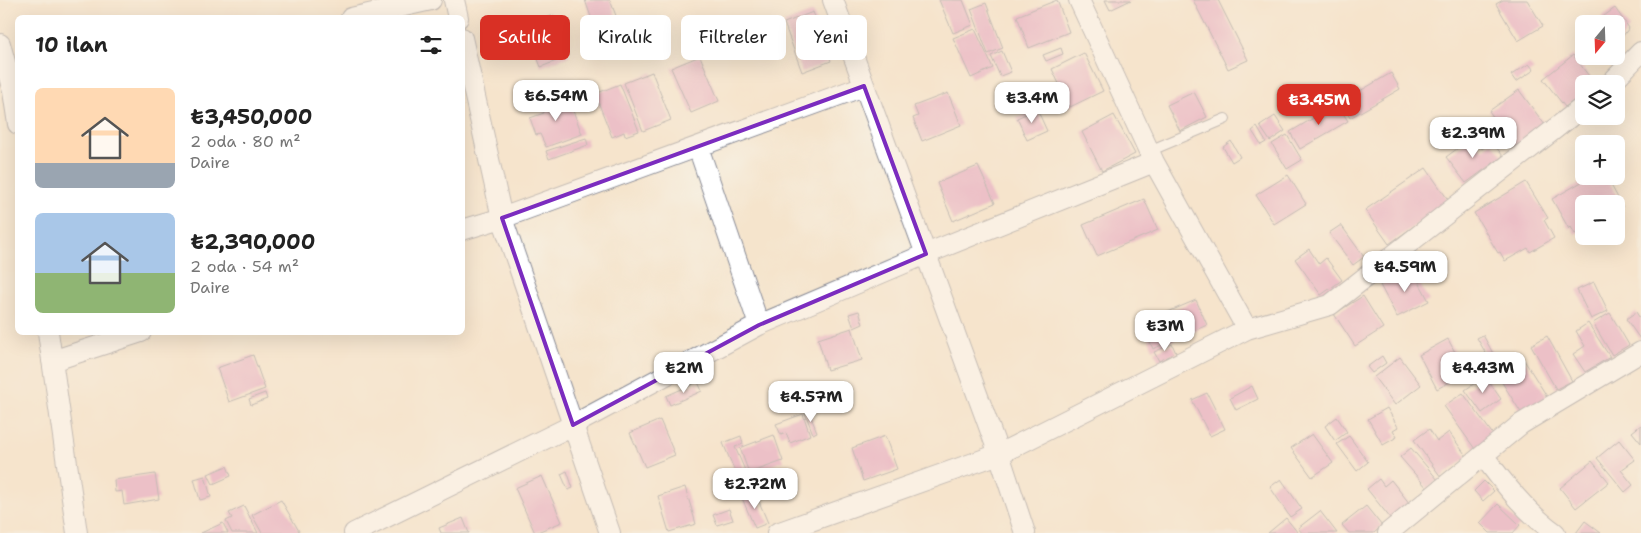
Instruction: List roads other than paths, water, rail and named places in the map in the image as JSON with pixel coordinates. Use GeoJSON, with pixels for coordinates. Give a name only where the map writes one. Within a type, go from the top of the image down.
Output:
{"type":"FeatureCollection","features":[{"type":"Feature","properties":{"kind":"street"},"geometry":{"type":"LineString","coordinates":[[364,15],[431,0]]}},
{"type":"Feature","properties":{"kind":"street"},"geometry":{"type":"LineString","coordinates":[[454,0],[457,15]]}},
{"type":"Feature","properties":{"kind":"street"},"geometry":{"type":"LineString","coordinates":[[832,0],[999,454],[1026,533]]}},
{"type":"Feature","properties":{"kind":"street"},"geometry":{"type":"LineString","coordinates":[[1078,0],[1151,156],[1247,329]]}},
{"type":"Feature","properties":{"kind":"street"},"geometry":{"type":"LineString","coordinates":[[0,44],[15,90]]}},
{"type":"Feature","properties":{"kind":"street"},"geometry":{"type":"LineString","coordinates":[[465,52],[502,218],[610,533]]}},
{"type":"Feature","properties":{"kind":"street"},"geometry":{"type":"LineString","coordinates":[[1619,75],[1641,52]]}},
{"type":"Feature","properties":{"kind":"street"},"geometry":{"type":"LineString","coordinates":[[465,229],[502,218],[864,86]]}},
{"type":"Feature","properties":{"kind":"street"},"geometry":{"type":"LineString","coordinates":[[777,533],[999,454],[1247,329],[1330,305],[1575,113]]}},
{"type":"Feature","properties":{"kind":"street"},"geometry":{"type":"LineString","coordinates":[[698,147],[759,325]]}},
{"type":"Feature","properties":{"kind":"street"},"geometry":{"type":"LineString","coordinates":[[354,533],[573,425],[759,325],[1151,156]]}},
{"type":"Feature","properties":{"kind":"street"},"geometry":{"type":"LineString","coordinates":[[48,335],[77,533]]}},
{"type":"Feature","properties":{"kind":"street"},"geometry":{"type":"LineString","coordinates":[[52,360],[131,335]]}},
{"type":"Feature","properties":{"kind":"street"},"geometry":{"type":"LineString","coordinates":[[1388,533],[1521,424],[1641,352]]}},
{"type":"Feature","properties":{"kind":"street"},"geometry":{"type":"LineString","coordinates":[[1483,456],[1503,483],[1544,525],[1555,533]]}},
{"type":"Feature","properties":{"kind":"lane"},"geometry":{"type":"LineString","coordinates":[[1151,156],[1224,119]]}}]}
